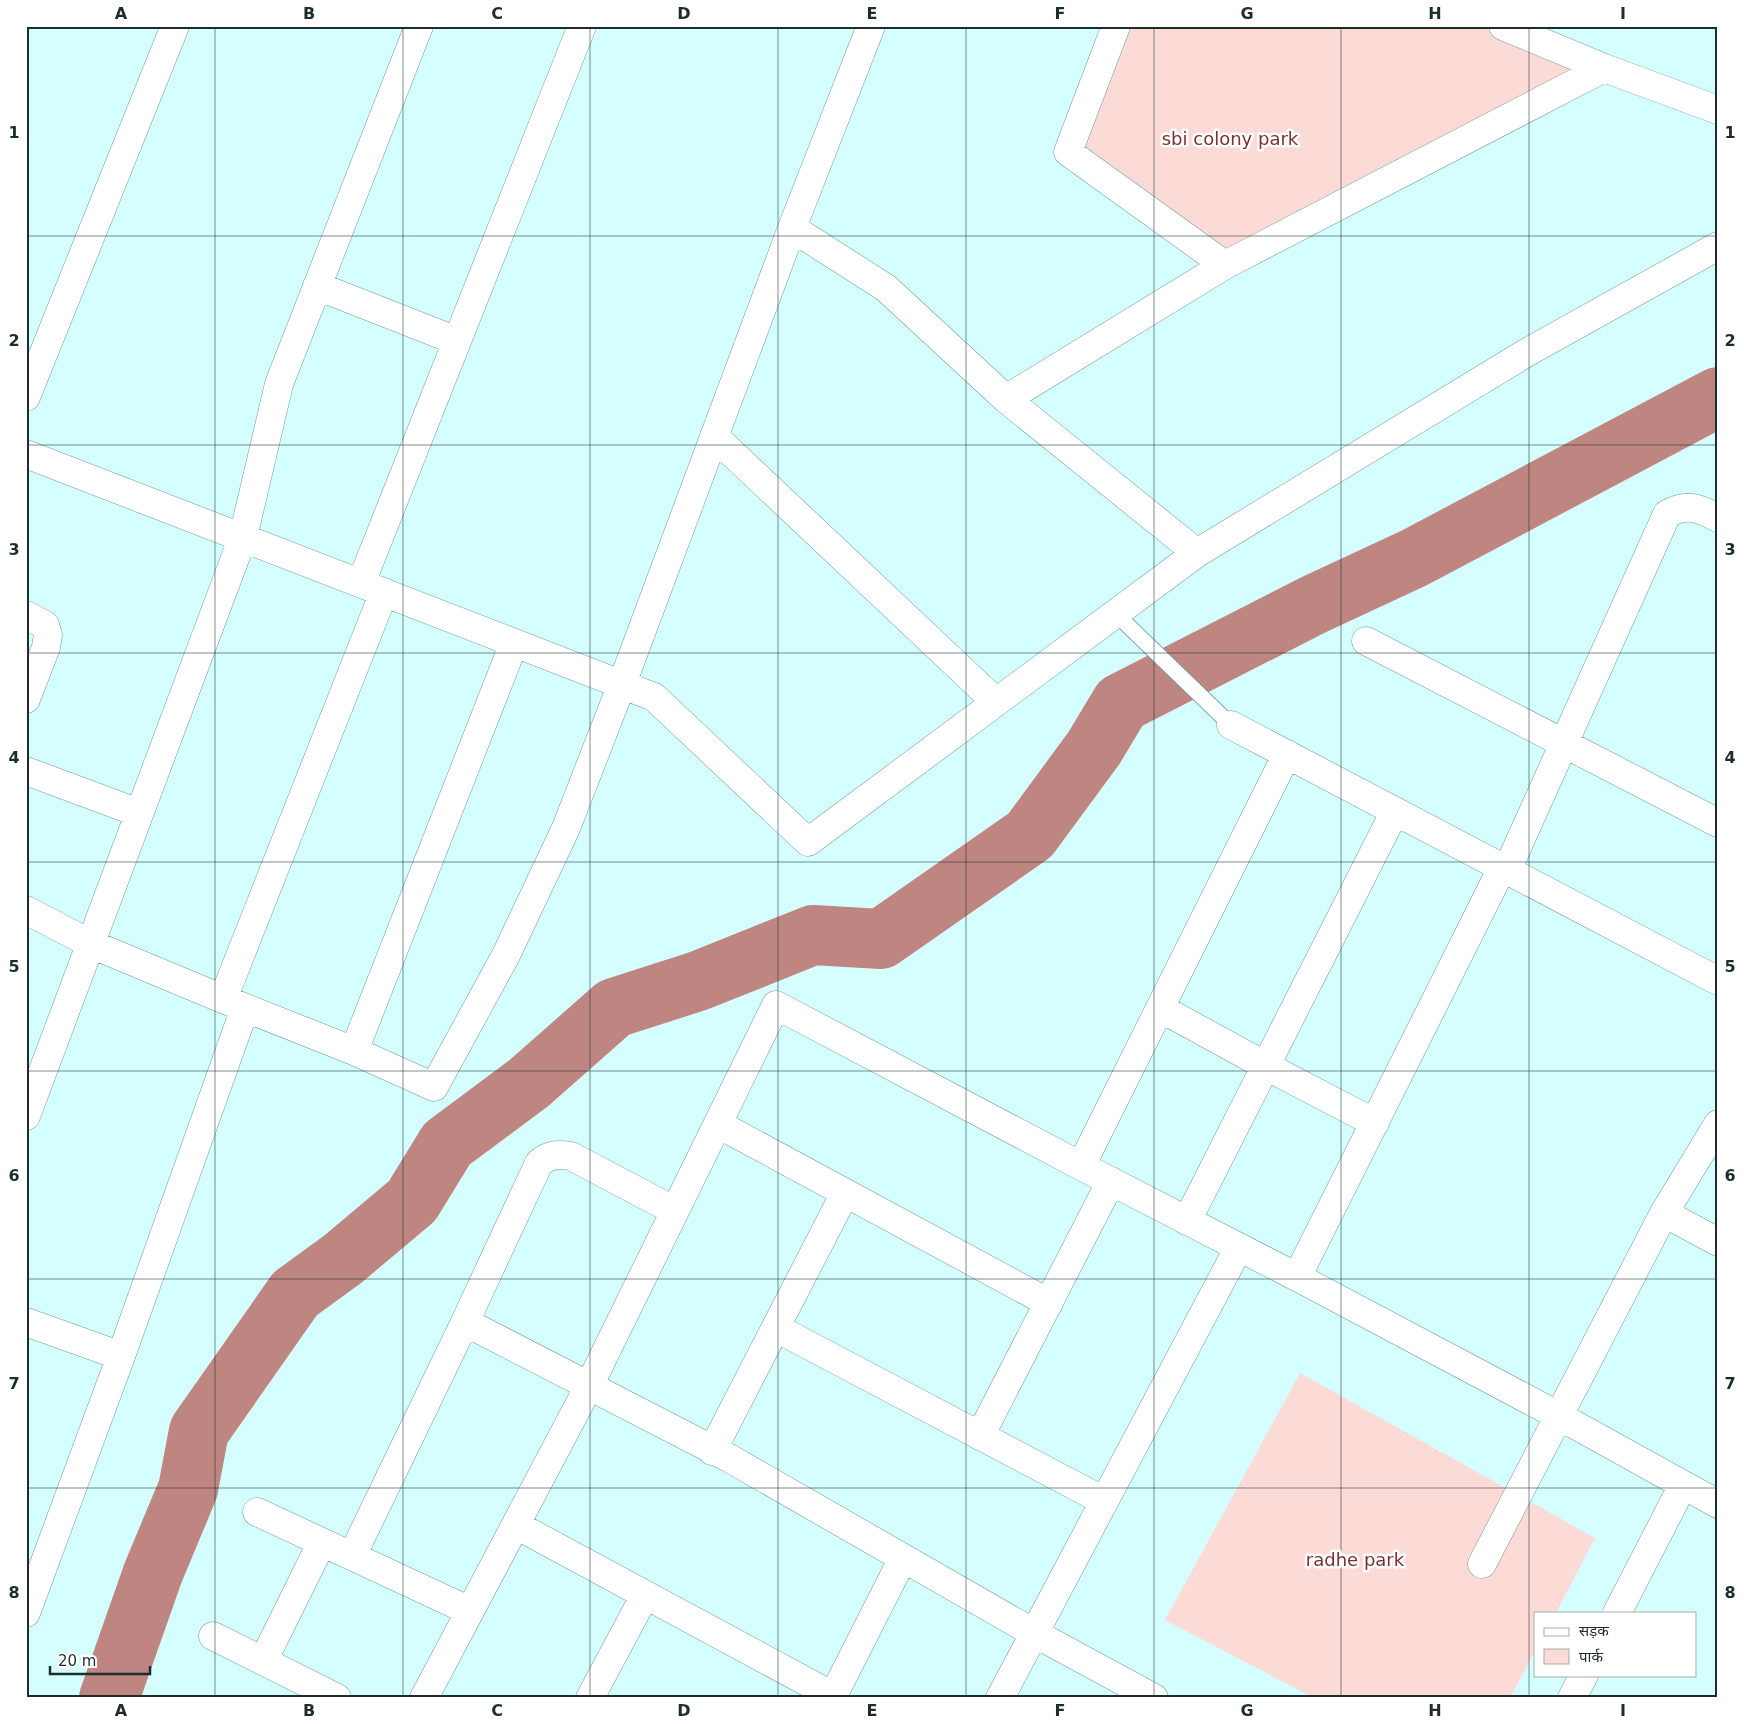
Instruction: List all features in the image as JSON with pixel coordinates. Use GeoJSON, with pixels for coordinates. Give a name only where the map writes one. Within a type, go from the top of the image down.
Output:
{"type":"FeatureCollection","features":[{"type":"Feature","properties":{"kind":"street"},"geometry":{"type":"LineString","coordinates":[[26,398],[175,26]]}},
{"type":"Feature","properties":{"kind":"street"},"geometry":{"type":"LineString","coordinates":[[26,1116],[243,538],[279,384],[419,26]]}},
{"type":"Feature","properties":{"kind":"street"},"geometry":{"type":"LineString","coordinates":[[26,1612],[121,1356],[234,1004],[372,588],[457,341],[582,26]]}},
{"type":"Feature","properties":{"kind":"street"},"geometry":{"type":"LineString","coordinates":[[26,910],[91,944],[234,1004],[354,1051],[434,1087],[506,955],[566,828],[622,684],[792,228],[871,26]]}},
{"type":"Feature","properties":{"kind":"street"},"geometry":{"type":"LineString","coordinates":[[1116,26],[1068,152],[1225,265]]}},
{"type":"Feature","properties":{"kind":"street"},"geometry":{"type":"LineString","coordinates":[[1503,26],[1604,68],[1718,110]]}},
{"type":"Feature","properties":{"kind":"street"},"geometry":{"type":"LineString","coordinates":[[1006,399],[1225,265],[1604,68]]}},
{"type":"Feature","properties":{"kind":"street"},"geometry":{"type":"LineString","coordinates":[[792,228],[886,288],[1006,399],[1197,553]]}},
{"type":"Feature","properties":{"kind":"street"},"geometry":{"type":"LineString","coordinates":[[26,454],[654,697],[808,842],[1197,553],[1526,354],[1718,246]]}},
{"type":"Feature","properties":{"kind":"street"},"geometry":{"type":"LineString","coordinates":[[316,286],[457,341]]}},
{"type":"Feature","properties":{"kind":"street"},"geometry":{"type":"LineString","coordinates":[[714,436],[996,702]]}},
{"type":"Feature","properties":{"kind":"street"},"geometry":{"type":"LineString","coordinates":[[1297,1277],[1504,869],[1667,514],[1683,507],[1701,509],[1718,518]]}},
{"type":"Feature","properties":{"kind":"street"},"geometry":{"type":"LineString","coordinates":[[26,615],[45,625],[48,635],[46,647],[26,699]]}},
{"type":"Feature","properties":{"kind":"street"},"geometry":{"type":"LineString","coordinates":[[1366,641],[1718,823]]}},
{"type":"Feature","properties":{"kind":"street"},"geometry":{"type":"LineString","coordinates":[[354,1051],[514,643]]}},
{"type":"Feature","properties":{"kind":"street"},"geometry":{"type":"LineString","coordinates":[[1231,725],[1718,981]]}},
{"type":"Feature","properties":{"kind":"street"},"geometry":{"type":"LineString","coordinates":[[1081,1166],[1287,754]]}},
{"type":"Feature","properties":{"kind":"street"},"geometry":{"type":"LineString","coordinates":[[26,771],[139,813]]}},
{"type":"Feature","properties":{"kind":"street"},"geometry":{"type":"LineString","coordinates":[[1188,1221],[1395,811]]}},
{"type":"Feature","properties":{"kind":"street"},"geometry":{"type":"LineString","coordinates":[[424,1698],[589,1386],[776,1005],[1560,1416],[1718,1504]]}},
{"type":"Feature","properties":{"kind":"street"},"geometry":{"type":"LineString","coordinates":[[1160,1008],[1266,1066],[1375,1122]]}},
{"type":"Feature","properties":{"kind":"street"},"geometry":{"type":"LineString","coordinates":[[718,1124],[1049,1303]]}},
{"type":"Feature","properties":{"kind":"street"},"geometry":{"type":"LineString","coordinates":[[1482,1564],[1664,1213],[1718,1124]]}},
{"type":"Feature","properties":{"kind":"street"},"geometry":{"type":"LineString","coordinates":[[352,1556],[539,1163],[548,1156],[558,1154],[571,1156],[675,1211]]}},
{"type":"Feature","properties":{"kind":"street"},"geometry":{"type":"LineString","coordinates":[[980,1436],[1111,1181]]}},
{"type":"Feature","properties":{"kind":"street"},"geometry":{"type":"LineString","coordinates":[[712,1451],[845,1193]]}},
{"type":"Feature","properties":{"kind":"street"},"geometry":{"type":"LineString","coordinates":[[1664,1213],[1718,1242]]}},
{"type":"Feature","properties":{"kind":"street"},"geometry":{"type":"LineString","coordinates":[[1000,1698],[1239,1247]]}},
{"type":"Feature","properties":{"kind":"street"},"geometry":{"type":"LineString","coordinates":[[26,1322],[121,1356]]}},
{"type":"Feature","properties":{"kind":"street"},"geometry":{"type":"LineString","coordinates":[[465,1322],[712,1451],[1034,1633],[1154,1698]]}},
{"type":"Feature","properties":{"kind":"street"},"geometry":{"type":"LineString","coordinates":[[776,1328],[1104,1500]]}},
{"type":"Feature","properties":{"kind":"street"},"geometry":{"type":"LineString","coordinates":[[1618,1612],[1683,1485]]}},
{"type":"Feature","properties":{"kind":"street"},"geometry":{"type":"LineString","coordinates":[[257,1512],[470,1611]]}},
{"type":"Feature","properties":{"kind":"street"},"geometry":{"type":"LineString","coordinates":[[516,1524],[833,1697],[902,1558]]}},
{"type":"Feature","properties":{"kind":"street"},"geometry":{"type":"LineString","coordinates":[[263,1661],[322,1542]]}},
{"type":"Feature","properties":{"kind":"street"},"geometry":{"type":"LineString","coordinates":[[590,1698],[645,1595]]}},
{"type":"Feature","properties":{"kind":"street"},"geometry":{"type":"LineString","coordinates":[[213,1636],[337,1698]]}},
{"type":"Feature","properties":{"kind":"street"},"geometry":{"type":"LineString","coordinates":[[1572,1698],[1583,1676]]}},
{"type":"Feature","properties":{"kind":"lane"},"geometry":{"type":"LineString","coordinates":[[1116,614],[1231,725]]}},
{"type":"Feature","properties":{"kind":"green space","name":"sbi colony park"},"geometry":{"type":"Polygon","coordinates":[[[1116,26],[1515,26],[1593,57],[1223,273],[1066,158],[1116,26]]]}},
{"type":"Feature","properties":{"kind":"green space","name":"radhe park"},"geometry":{"type":"Polygon","coordinates":[[[1300,1373],[1595,1538],[1557,1612],[1534,1612],[1534,1653],[1510,1698],[1314,1698],[1165,1620],[1300,1373]]]}},
{"type":"Feature","properties":{"kind":"waterway"},"geometry":{"type":"LineString","coordinates":[[109,1698],[153,1573],[188,1489],[199,1431],[295,1294],[343,1259],[412,1201],[447,1144],[529,1083],[614,1008],[698,981],[813,935],[881,939],[1030,835],[1094,748],[1121,703],[1313,605],[1414,558],[1718,397]]}}]}
